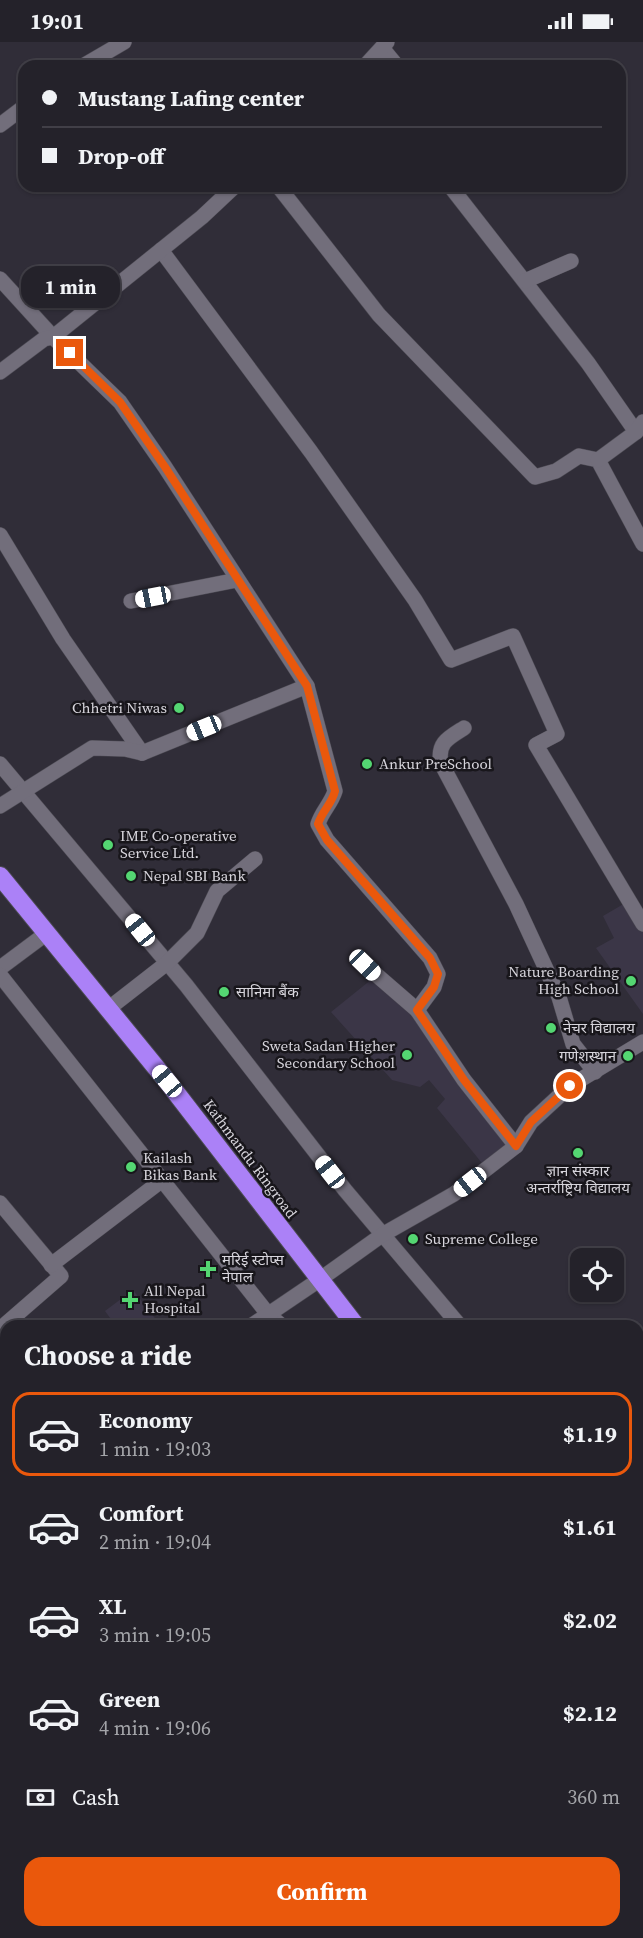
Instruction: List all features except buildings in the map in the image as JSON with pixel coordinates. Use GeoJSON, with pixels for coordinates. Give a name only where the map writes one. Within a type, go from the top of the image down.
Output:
{"type":"FeatureCollection","features":[{"type":"Feature","properties":{"kind":"highway","name":"Kathmandu Ringroad"},"geometry":{"type":"LineString","coordinates":[[0,876],[167,1081],[351,1320]]}},
{"type":"Feature","properties":{"kind":"street"},"geometry":{"type":"LineString","coordinates":[[93,60],[124,42]]}},
{"type":"Feature","properties":{"kind":"street"},"geometry":{"type":"LineString","coordinates":[[371,60],[385,46],[393,60]]}},
{"type":"Feature","properties":{"kind":"street"},"geometry":{"type":"LineString","coordinates":[[0,125],[18,112]]}},
{"type":"Feature","properties":{"kind":"street"},"geometry":{"type":"LineString","coordinates":[[0,372],[44,339],[53,336],[161,250],[228,192]]}},
{"type":"Feature","properties":{"kind":"street"},"geometry":{"type":"LineString","coordinates":[[283,192],[379,315],[535,477],[556,471],[579,456],[598,460],[643,544]]}},
{"type":"Feature","properties":{"kind":"street"},"geometry":{"type":"LineString","coordinates":[[455,192],[640,427],[598,460]]}},
{"type":"Feature","properties":{"kind":"street"},"geometry":{"type":"LineString","coordinates":[[161,250],[311,452],[415,600],[451,660],[513,636],[556,734],[536,745],[643,924]]}},
{"type":"Feature","properties":{"kind":"street"},"geometry":{"type":"LineString","coordinates":[[525,281],[571,261]]}},
{"type":"Feature","properties":{"kind":"street"},"geometry":{"type":"LineString","coordinates":[[0,279],[53,336],[120,402],[307,686],[335,791],[332,803],[321,814],[318,824],[327,840],[430,958],[438,974],[434,987],[417,1010]]}},
{"type":"Feature","properties":{"kind":"street"},"geometry":{"type":"LineString","coordinates":[[0,535],[63,639],[142,753]]}},
{"type":"Feature","properties":{"kind":"street"},"geometry":{"type":"LineString","coordinates":[[131,601],[237,580]]}},
{"type":"Feature","properties":{"kind":"street"},"geometry":{"type":"LineString","coordinates":[[0,806],[92,748],[142,753],[307,686]]}},
{"type":"Feature","properties":{"kind":"street"},"geometry":{"type":"LineString","coordinates":[[464,728],[443,742],[439,752],[441,763],[516,904],[559,997],[573,1044],[595,1072]]}},
{"type":"Feature","properties":{"kind":"street"},"geometry":{"type":"LineString","coordinates":[[0,764],[167,963],[382,1235],[455,1320]]}},
{"type":"Feature","properties":{"kind":"street"},"geometry":{"type":"LineString","coordinates":[[108,1009],[167,963],[197,933],[218,891],[255,859]]}},
{"type":"Feature","properties":{"kind":"street"},"geometry":{"type":"LineString","coordinates":[[0,968],[46,933]]}},
{"type":"Feature","properties":{"kind":"street"},"geometry":{"type":"LineString","coordinates":[[365,965],[417,1010],[464,1080],[516,1146]]}},
{"type":"Feature","properties":{"kind":"street"},"geometry":{"type":"LineString","coordinates":[[0,975],[132,1139],[161,1181],[275,1320]]}},
{"type":"Feature","properties":{"kind":"street"},"geometry":{"type":"LineString","coordinates":[[260,1320],[382,1235],[454,1194],[516,1146],[539,1115],[570,1086],[643,1042]]}},
{"type":"Feature","properties":{"kind":"street"},"geometry":{"type":"LineString","coordinates":[[51,1265],[161,1181]]}},
{"type":"Feature","properties":{"kind":"street"},"geometry":{"type":"LineString","coordinates":[[0,1205],[61,1276],[10,1320]]}},
{"type":"Feature","properties":{"kind":"shaded area","name":"Nature Boarding High School"},"geometry":{"type":"Polygon","coordinates":[[[627,902],[643,928],[643,1014],[596,948],[614,938],[603,916],[627,902]]]}},
{"type":"Feature","properties":{"kind":"shaded area","name":"Sweta Sadan Higher Secondary School"},"geometry":{"type":"Polygon","coordinates":[[[372,979],[429,1031],[512,1144],[486,1168],[437,1108],[445,1099],[429,1080],[420,1087],[392,1080],[331,1012],[372,979]]]}},
{"type":"Feature","properties":{"kind":"shaded area","name":"All Nepal Hospital"},"geometry":{"type":"Polygon","coordinates":[[[133,1290],[156,1320],[112,1320],[105,1311],[133,1290]]]}},
{"type":"Feature","properties":{"kind":"place","name":"Chhetri Niwas"},"geometry":{"type":"Point","coordinates":[179,708]}},
{"type":"Feature","properties":{"kind":"place","name":"Ankur PreSchool"},"geometry":{"type":"Point","coordinates":[367,764]}},
{"type":"Feature","properties":{"kind":"place","name":"IME Co-operative Service Ltd."},"geometry":{"type":"Point","coordinates":[108,845]}},
{"type":"Feature","properties":{"kind":"place","name":"Nepal SBI Bank"},"geometry":{"type":"Point","coordinates":[131,876]}},
{"type":"Feature","properties":{"kind":"place","name":"Nature Boarding High School"},"geometry":{"type":"Point","coordinates":[631,981]}},
{"type":"Feature","properties":{"kind":"place","name":"सानिमा बैंक"},"geometry":{"type":"Point","coordinates":[224,992]}},
{"type":"Feature","properties":{"kind":"place","name":"नेचर विद्यालय"},"geometry":{"type":"Point","coordinates":[551,1028]}},
{"type":"Feature","properties":{"kind":"place","name":"Sweta Sadan Higher Secondary School"},"geometry":{"type":"Point","coordinates":[407,1055]}},
{"type":"Feature","properties":{"kind":"place","name":"गणेशस्थान"},"geometry":{"type":"Point","coordinates":[628,1056]}},
{"type":"Feature","properties":{"kind":"place","name":"ज्ञान संस्कार अन्तर्राष्ट्रिय विद्यालय"},"geometry":{"type":"Point","coordinates":[578,1153]}},
{"type":"Feature","properties":{"kind":"place","name":"Kailash Bikas Bank"},"geometry":{"type":"Point","coordinates":[131,1167]}},
{"type":"Feature","properties":{"kind":"place","name":"Supreme College"},"geometry":{"type":"Point","coordinates":[413,1239]}},
{"type":"Feature","properties":{"kind":"place","name":"मरिई स्टोप्स नेपाल"},"geometry":{"type":"Point","coordinates":[208,1269]}},
{"type":"Feature","properties":{"kind":"place","name":"All Nepal Hospital"},"geometry":{"type":"Point","coordinates":[130,1300]}},
{"type":"Feature","properties":{"kind":"route"},"geometry":{"type":"LineString","coordinates":[[70,353],[120,402],[165,467],[307,686],[334,776],[335,791],[332,803],[321,814],[318,824],[327,840],[430,958],[438,974],[434,987],[417,1010],[464,1080],[516,1146],[531,1122],[570,1086]]}}]}
